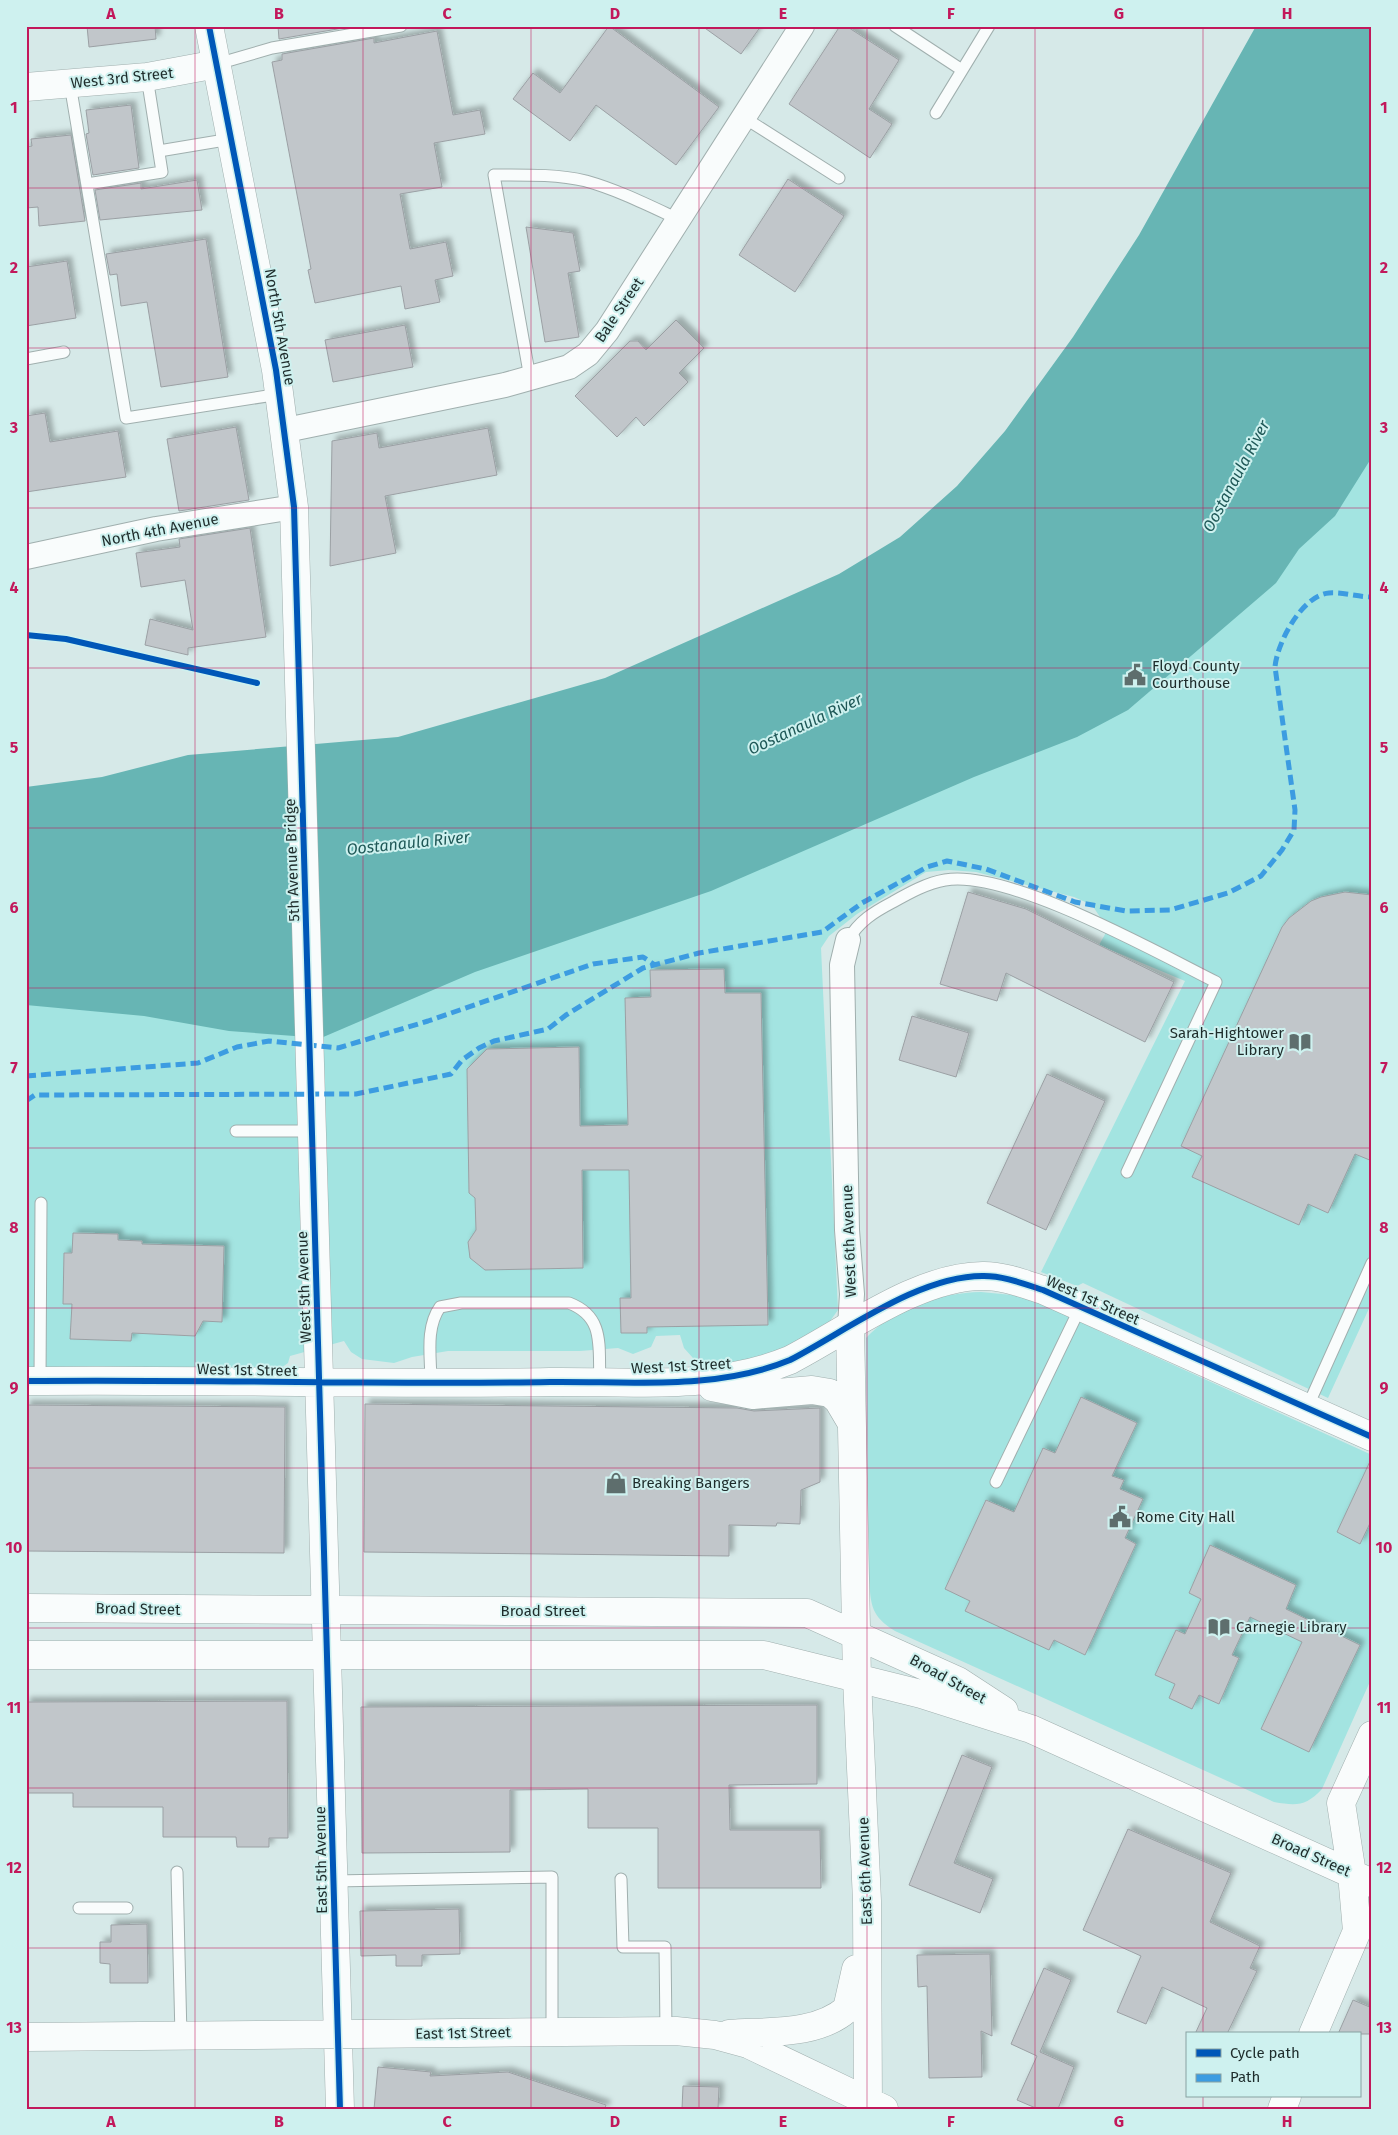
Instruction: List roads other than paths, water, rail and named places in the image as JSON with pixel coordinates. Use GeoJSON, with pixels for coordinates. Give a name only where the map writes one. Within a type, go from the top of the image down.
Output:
{"type":"FeatureCollection","features":[{"type":"Feature","properties":{"kind":"street","name":"North 5th Avenue"},"geometry":{"type":"LineString","coordinates":[[209,26],[218,64],[286,430],[294,507],[298,636]]}},
{"type":"Feature","properties":{"kind":"street"},"geometry":{"type":"LineString","coordinates":[[218,64],[223,26]]}},
{"type":"Feature","properties":{"kind":"street","name":"Bale Street"},"geometry":{"type":"LineString","coordinates":[[286,430],[530,378],[569,367],[588,354],[607,331],[802,26]]}},
{"type":"Feature","properties":{"kind":"street","name":"West 3rd Street"},"geometry":{"type":"LineString","coordinates":[[26,87],[147,77],[218,64]]}},
{"type":"Feature","properties":{"kind":"street","name":"North 4th Avenue"},"geometry":{"type":"LineString","coordinates":[[26,557],[156,529],[294,507]]}},
{"type":"Feature","properties":{"kind":"street","name":"5th Avenue Bridge"},"geometry":{"type":"LineString","coordinates":[[298,636],[311,1083]]}},
{"type":"Feature","properties":{"kind":"street","name":"West 6th Avenue"},"geometry":{"type":"LineString","coordinates":[[848,940],[842,965],[847,1230],[852,1294],[850,1327],[851,1422],[856,1634]]}},
{"type":"Feature","properties":{"kind":"street","name":"West 5th Avenue"},"geometry":{"type":"LineString","coordinates":[[311,1083],[326,1610]]}},
{"type":"Feature","properties":{"kind":"street","name":"West 1st Street"},"geometry":{"type":"LineString","coordinates":[[33,1381],[431,1384],[686,1381],[743,1376],[766,1370],[790,1360],[928,1286],[958,1277],[986,1276],[1012,1280],[1043,1290],[1372,1437]]}},
{"type":"Feature","properties":{"kind":"street"},"geometry":{"type":"LineString","coordinates":[[686,1381],[754,1395],[812,1390],[830,1393],[838,1400],[851,1422]]}},
{"type":"Feature","properties":{"kind":"street","name":"Broad Street"},"geometry":{"type":"LineString","coordinates":[[26,1608],[807,1612],[958,1681],[1031,1728]]}},
{"type":"Feature","properties":{"kind":"street","name":"East 5th Avenue"},"geometry":{"type":"LineString","coordinates":[[326,1610],[340,2109]]}},
{"type":"Feature","properties":{"kind":"street","name":"East 6th Avenue"},"geometry":{"type":"LineString","coordinates":[[856,1634],[873,2106]]}},
{"type":"Feature","properties":{"kind":"street","name":"Broad Street"},"geometry":{"type":"LineString","coordinates":[[26,1655],[764,1655],[921,1694],[1031,1728],[1362,1878]]}},
{"type":"Feature","properties":{"kind":"street"},"geometry":{"type":"LineString","coordinates":[[1314,2032],[1357,1931],[1362,1878],[1341,1803],[1372,1734]]}},
{"type":"Feature","properties":{"kind":"street"},"geometry":{"type":"LineString","coordinates":[[715,2035],[815,2027],[840,2016],[847,2009],[851,1998],[867,1902]]}},
{"type":"Feature","properties":{"kind":"street","name":"East 1st Street"},"geometry":{"type":"LineString","coordinates":[[26,2037],[666,2031],[715,2035],[748,2044],[873,2106]]}},
{"type":"Feature","properties":{"kind":"lane"},"geometry":{"type":"LineString","coordinates":[[218,64],[272,48],[401,26]]}},
{"type":"Feature","properties":{"kind":"lane"},"geometry":{"type":"LineString","coordinates":[[895,26],[962,70]]}},
{"type":"Feature","properties":{"kind":"lane"},"geometry":{"type":"LineString","coordinates":[[936,113],[989,26]]}},
{"type":"Feature","properties":{"kind":"lane"},"geometry":{"type":"LineString","coordinates":[[87,184],[162,172],[147,77]]}},
{"type":"Feature","properties":{"kind":"lane"},"geometry":{"type":"LineString","coordinates":[[70,84],[126,418],[280,394]]}},
{"type":"Feature","properties":{"kind":"lane"},"geometry":{"type":"LineString","coordinates":[[744,117],[839,178]]}},
{"type":"Feature","properties":{"kind":"lane"},"geometry":{"type":"LineString","coordinates":[[159,151],[232,139]]}},
{"type":"Feature","properties":{"kind":"lane"},"geometry":{"type":"LineString","coordinates":[[530,378],[494,175],[557,176],[586,181],[619,192],[678,219]]}},
{"type":"Feature","properties":{"kind":"lane"},"geometry":{"type":"LineString","coordinates":[[26,358],[64,352]]}},
{"type":"Feature","properties":{"kind":"lane"},"geometry":{"type":"LineString","coordinates":[[848,940],[856,925],[874,912],[925,886],[946,880],[975,880],[1040,898],[1216,982],[1127,1172]]}},
{"type":"Feature","properties":{"kind":"lane"},"geometry":{"type":"LineString","coordinates":[[236,1131],[312,1131]]}},
{"type":"Feature","properties":{"kind":"lane"},"geometry":{"type":"LineString","coordinates":[[33,1381],[41,1203]]}},
{"type":"Feature","properties":{"kind":"lane"},"geometry":{"type":"LineString","coordinates":[[1307,1409],[1372,1263]]}},
{"type":"Feature","properties":{"kind":"lane"},"geometry":{"type":"LineString","coordinates":[[431,1384],[430,1330],[433,1318],[440,1308],[461,1303],[570,1303],[579,1307],[589,1313],[596,1323],[600,1382]]}},
{"type":"Feature","properties":{"kind":"lane"},"geometry":{"type":"LineString","coordinates":[[996,1482],[1080,1308]]}},
{"type":"Feature","properties":{"kind":"lane"},"geometry":{"type":"LineString","coordinates":[[177,1872],[181,2036]]}},
{"type":"Feature","properties":{"kind":"lane"},"geometry":{"type":"LineString","coordinates":[[334,1881],[552,1877],[552,2032]]}},
{"type":"Feature","properties":{"kind":"lane"},"geometry":{"type":"LineString","coordinates":[[621,1879],[623,1948],[665,1947],[666,2031]]}},
{"type":"Feature","properties":{"kind":"lane"},"geometry":{"type":"LineString","coordinates":[[79,1908],[127,1908]]}},
{"type":"Feature","properties":{"kind":"water","name":"Oostanaula River"},"geometry":{"type":"Polygon","coordinates":[[[1256,26],[1372,26],[1372,457],[1335,516],[1299,549],[1276,583],[1128,710],[1077,737],[974,777],[711,891],[475,972],[321,1038],[229,1031],[144,1016],[26,1005],[26,787],[102,777],[188,755],[398,737],[605,678],[839,574],[900,537],[957,486],[1005,431],[1073,337],[1139,235],[1256,26]]]}},
{"type":"Feature","properties":{"kind":"place","name":"Floyd County Courthouse"},"geometry":{"type":"Point","coordinates":[1135,675]}},
{"type":"Feature","properties":{"kind":"place","name":"Sarah-Hightower Library"},"geometry":{"type":"Point","coordinates":[1300,1042]}},
{"type":"Feature","properties":{"kind":"place","name":"Breaking Bangers"},"geometry":{"type":"Point","coordinates":[616,1483]}},
{"type":"Feature","properties":{"kind":"place","name":"Rome City Hall"},"geometry":{"type":"Point","coordinates":[1120,1517]}},
{"type":"Feature","properties":{"kind":"place","name":"Carnegie Library"},"geometry":{"type":"Point","coordinates":[1219,1627]}}]}
